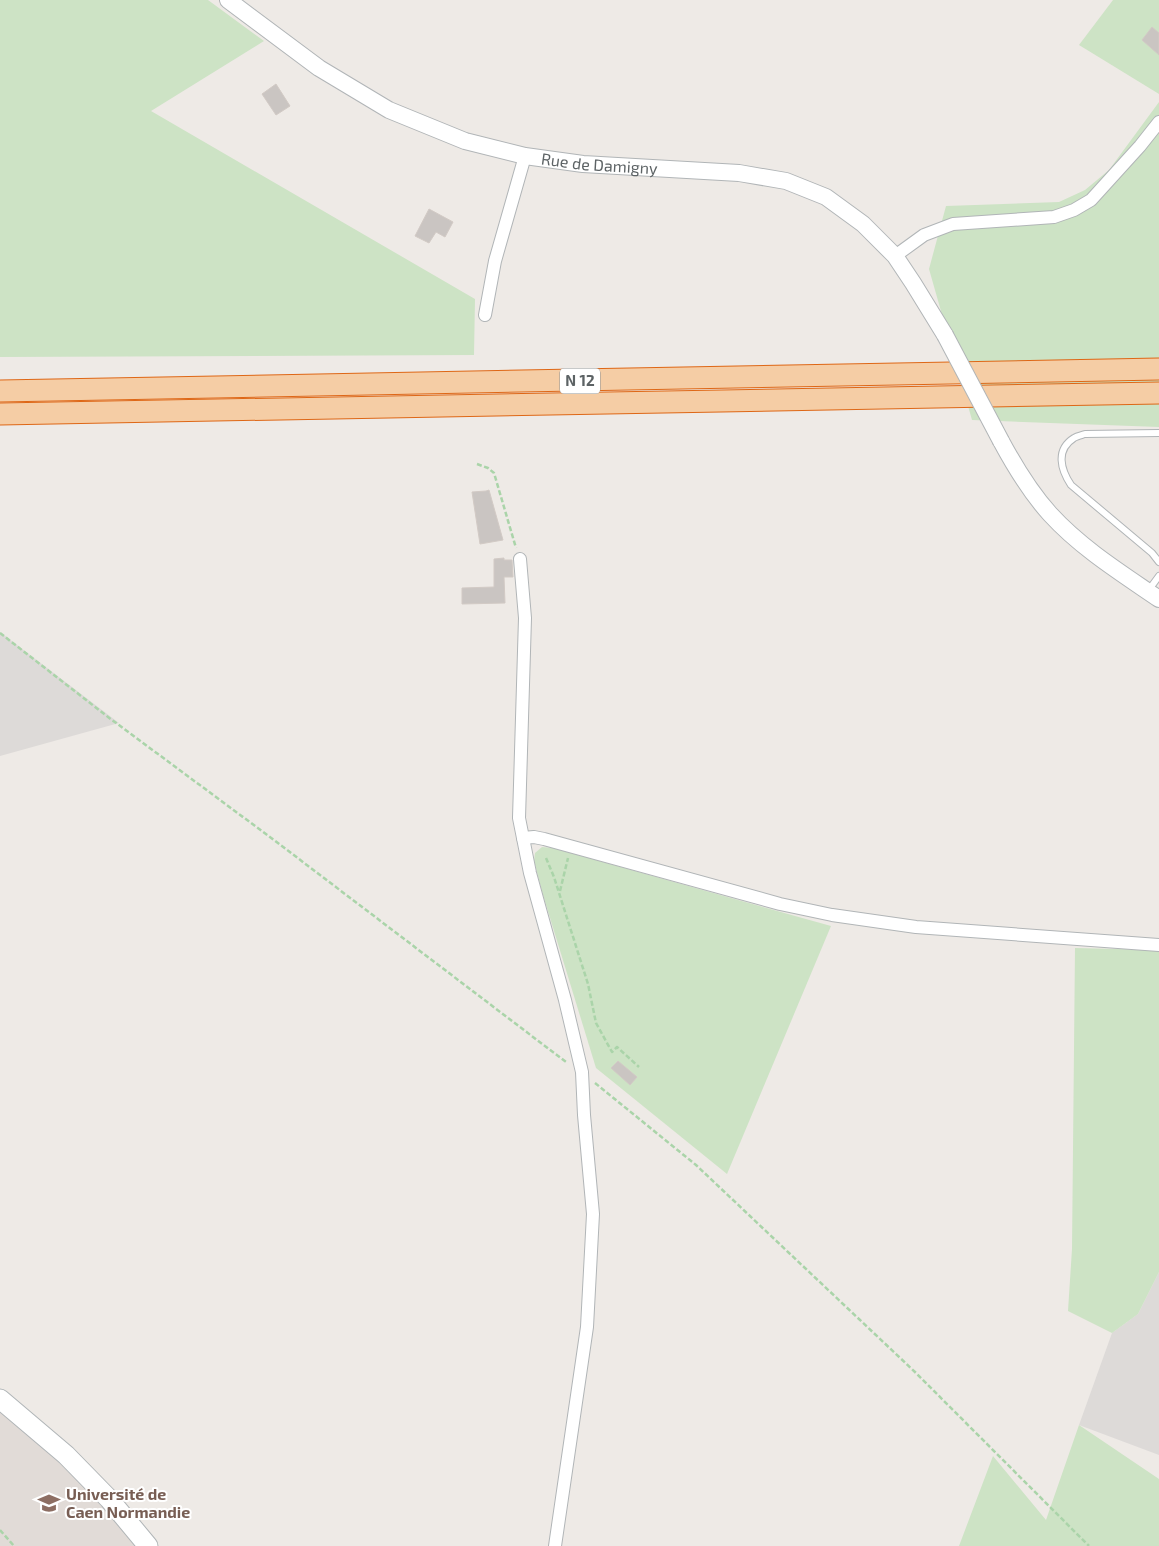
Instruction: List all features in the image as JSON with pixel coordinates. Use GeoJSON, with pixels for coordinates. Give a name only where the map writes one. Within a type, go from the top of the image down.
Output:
{"type":"FeatureCollection","features":[{"type":"Feature","properties":{"kind":"highway","name":"N 12"},"geometry":{"type":"LineString","coordinates":[[0,391],[1159,369]]}},
{"type":"Feature","properties":{"kind":"highway","name":"N 12"},"geometry":{"type":"LineString","coordinates":[[0,414],[1159,393]]}},
{"type":"Feature","properties":{"kind":"main road"},"geometry":{"type":"LineString","coordinates":[[0,1399],[66,1456],[109,1499],[148,1546]]}},
{"type":"Feature","properties":{"kind":"street","name":"Rue de Damigny"},"geometry":{"type":"LineString","coordinates":[[228,0],[319,68],[389,110],[465,140],[525,156],[583,164],[739,173],[786,181],[826,197],[863,224],[895,256],[945,335],[1000,441],[1022,478],[1050,514],[1093,554],[1154,595]]}},
{"type":"Feature","properties":{"kind":"street"},"geometry":{"type":"LineString","coordinates":[[895,256],[924,235],[953,224],[1054,217],[1074,210],[1091,200],[1159,122]]}},
{"type":"Feature","properties":{"kind":"street"},"geometry":{"type":"LineString","coordinates":[[485,315],[495,261],[525,156]]}},
{"type":"Feature","properties":{"kind":"street"},"geometry":{"type":"LineString","coordinates":[[520,559],[525,618],[519,818],[530,873],[565,1000],[582,1072],[593,1214],[587,1328],[555,1546]]}},
{"type":"Feature","properties":{"kind":"street"},"geometry":{"type":"LineString","coordinates":[[523,838],[534,837],[544,839],[780,904],[832,915],[916,927],[1159,945]]}},
{"type":"Feature","properties":{"kind":"lane"},"geometry":{"type":"LineString","coordinates":[[1159,433],[1085,434],[1074,438],[1065,447],[1061,460],[1063,473],[1071,485],[1152,553],[1159,562]]}},
{"type":"Feature","properties":{"kind":"lane"},"geometry":{"type":"LineString","coordinates":[[1154,595],[1159,576]]}},
{"type":"Feature","properties":{"kind":"path"},"geometry":{"type":"LineString","coordinates":[[477,464],[488,468],[494,473],[520,559]]}},
{"type":"Feature","properties":{"kind":"path"},"geometry":{"type":"LineString","coordinates":[[0,633],[115,722],[582,1072],[696,1165],[915,1372],[1090,1546]]}},
{"type":"Feature","properties":{"kind":"path"},"geometry":{"type":"LineString","coordinates":[[559,893],[570,846]]}},
{"type":"Feature","properties":{"kind":"path"},"geometry":{"type":"LineString","coordinates":[[546,858],[588,984],[596,1023],[612,1052],[617,1047],[639,1067]]}},
{"type":"Feature","properties":{"kind":"path"},"geometry":{"type":"LineString","coordinates":[[0,1530],[14,1546]]}},
{"type":"Feature","properties":{"kind":"shaded area"},"geometry":{"type":"Polygon","coordinates":[[[0,632],[119,723],[0,756],[0,632]]]}},
{"type":"Feature","properties":{"kind":"shaded area"},"geometry":{"type":"Polygon","coordinates":[[[1159,1272],[1159,1455],[1079,1425],[1112,1333],[1138,1314],[1159,1272]]]}},
{"type":"Feature","properties":{"kind":"shaded area","name":"Université de Caen Normandie"},"geometry":{"type":"Polygon","coordinates":[[[0,1410],[63,1459],[135,1546],[0,1546],[0,1410]]]}},
{"type":"Feature","properties":{"kind":"green space"},"geometry":{"type":"Polygon","coordinates":[[[0,0],[208,0],[264,41],[151,111],[475,299],[474,355],[0,357],[0,0]]]}},
{"type":"Feature","properties":{"kind":"green space"},"geometry":{"type":"Polygon","coordinates":[[[1113,0],[1159,0],[1159,94],[1079,45],[1113,0]]]}},
{"type":"Feature","properties":{"kind":"green space"},"geometry":{"type":"Polygon","coordinates":[[[1159,102],[1159,427],[972,420],[929,269],[946,206],[1059,202],[1085,190],[1109,170],[1159,102]]]}},
{"type":"Feature","properties":{"kind":"green space"},"geometry":{"type":"Polygon","coordinates":[[[542,847],[553,848],[831,926],[727,1174],[596,1068],[534,861],[535,853],[542,847]]]}},
{"type":"Feature","properties":{"kind":"green space"},"geometry":{"type":"Polygon","coordinates":[[[1075,948],[1159,950],[1159,1272],[1138,1314],[1112,1333],[1068,1311],[1072,1249],[1075,948]]]}},
{"type":"Feature","properties":{"kind":"green space"},"geometry":{"type":"Polygon","coordinates":[[[1079,1425],[1159,1479],[1159,1546],[959,1546],[993,1456],[1046,1520],[1079,1425]]]}},
{"type":"Feature","properties":{"kind":"building"},"geometry":{"type":"Polygon","coordinates":[[[1152,27],[1159,33],[1159,55],[1142,40],[1152,27]]]}},
{"type":"Feature","properties":{"kind":"building"},"geometry":{"type":"Polygon","coordinates":[[[276,84],[290,106],[276,115],[262,94],[276,84]]]}},
{"type":"Feature","properties":{"kind":"building"},"geometry":{"type":"Polygon","coordinates":[[[429,209],[453,222],[445,237],[436,232],[429,243],[415,236],[429,209]]]}},
{"type":"Feature","properties":{"kind":"building"},"geometry":{"type":"Polygon","coordinates":[[[489,490],[503,540],[480,544],[472,492],[489,490]]]}},
{"type":"Feature","properties":{"kind":"building"},"geometry":{"type":"Polygon","coordinates":[[[504,558],[504,560],[512,560],[513,577],[504,577],[505,603],[462,604],[462,588],[494,587],[494,559],[504,558]]]}},
{"type":"Feature","properties":{"kind":"building"},"geometry":{"type":"Polygon","coordinates":[[[618,1061],[637,1077],[630,1085],[611,1068],[618,1061]]]}},
{"type":"Feature","properties":{"kind":"place","name":"Université de Caen Normandie"},"geometry":{"type":"Point","coordinates":[49,1503]}}]}
